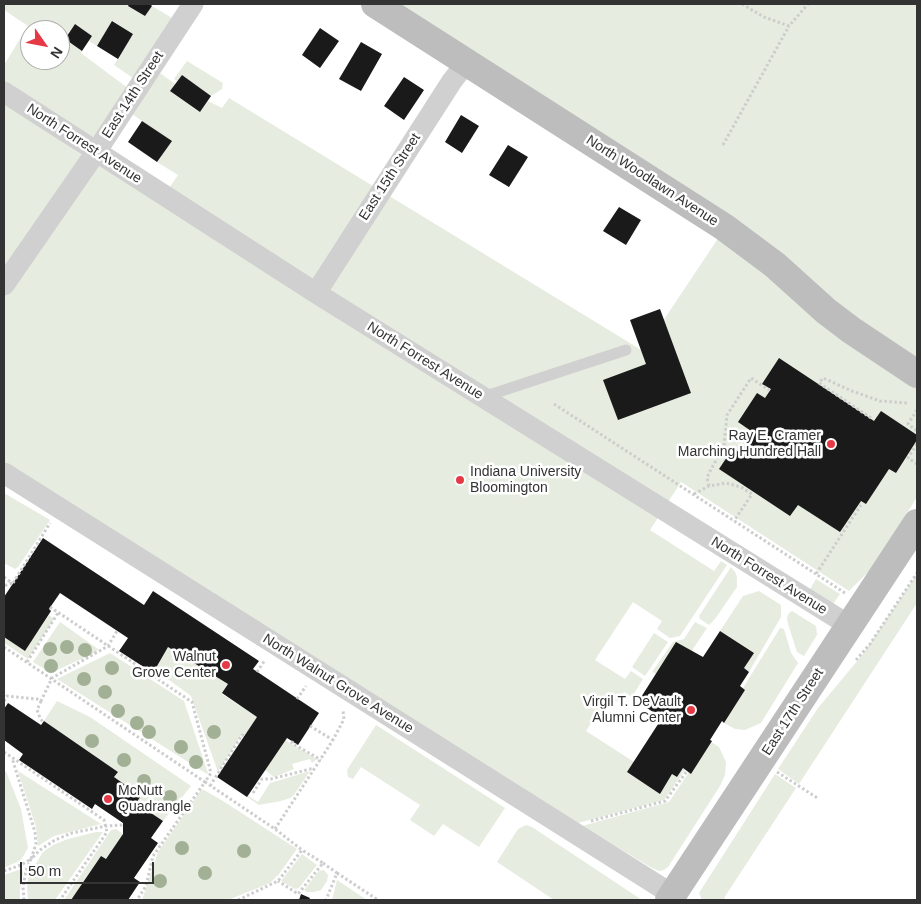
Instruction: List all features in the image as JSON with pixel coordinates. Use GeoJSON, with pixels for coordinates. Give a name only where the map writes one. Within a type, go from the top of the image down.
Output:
{"type":"FeatureCollection","features":[{"type":"Feature","properties":{"kind":"street","name":"East 14th Street"},"geometry":{"type":"LineString","coordinates":[[4,285],[96,152],[193,4]]}},
{"type":"Feature","properties":{"kind":"street","name":"North Woodlawn Avenue"},"geometry":{"type":"LineString","coordinates":[[375,4],[751,246],[826,311],[917,374]]}},
{"type":"Feature","properties":{"kind":"street","name":"East 15th Street"},"geometry":{"type":"LineString","coordinates":[[316,293],[466,62]]}},
{"type":"Feature","properties":{"kind":"street","name":"North Forrest Avenue"},"geometry":{"type":"LineString","coordinates":[[4,92],[316,293],[850,626]]}},
{"type":"Feature","properties":{"kind":"street","name":"North Walnut Grove Avenue"},"geometry":{"type":"LineString","coordinates":[[4,473],[671,897]]}},
{"type":"Feature","properties":{"kind":"street","name":"East 17th Street"},"geometry":{"type":"LineString","coordinates":[[671,897],[917,523]]}},
{"type":"Feature","properties":{"kind":"lane"},"geometry":{"type":"LineString","coordinates":[[484,397],[626,350]]}},
{"type":"Feature","properties":{"kind":"path"},"geometry":{"type":"LineString","coordinates":[[742,4],[764,17],[789,26]]}},
{"type":"Feature","properties":{"kind":"path"},"geometry":{"type":"LineString","coordinates":[[723,145],[789,26],[808,4]]}},
{"type":"Feature","properties":{"kind":"path"},"geometry":{"type":"LineString","coordinates":[[709,486],[708,473],[724,446],[727,415],[750,378],[769,390]]}},
{"type":"Feature","properties":{"kind":"path"},"geometry":{"type":"LineString","coordinates":[[871,418],[819,383],[823,378],[880,401],[908,403]]}},
{"type":"Feature","properties":{"kind":"path"},"geometry":{"type":"LineString","coordinates":[[554,404],[848,594]]}},
{"type":"Feature","properties":{"kind":"path"},"geometry":{"type":"LineString","coordinates":[[917,410],[908,424],[917,431]]}},
{"type":"Feature","properties":{"kind":"path"},"geometry":{"type":"LineString","coordinates":[[917,444],[908,458],[917,464]]}},
{"type":"Feature","properties":{"kind":"path"},"geometry":{"type":"LineString","coordinates":[[724,446],[730,450]]}},
{"type":"Feature","properties":{"kind":"path"},"geometry":{"type":"LineString","coordinates":[[694,494],[709,486],[726,484],[740,487],[752,494],[734,520]]}},
{"type":"Feature","properties":{"kind":"path"},"geometry":{"type":"LineString","coordinates":[[816,574],[861,505]]}},
{"type":"Feature","properties":{"kind":"path"},"geometry":{"type":"LineString","coordinates":[[4,586],[12,583],[53,518]]}},
{"type":"Feature","properties":{"kind":"path"},"geometry":{"type":"LineString","coordinates":[[4,577],[12,583]]}},
{"type":"Feature","properties":{"kind":"path"},"geometry":{"type":"LineString","coordinates":[[50,607],[192,702],[211,773],[157,848],[153,856],[146,886],[136,900]]}},
{"type":"Feature","properties":{"kind":"path"},"geometry":{"type":"LineString","coordinates":[[27,662],[58,613]]}},
{"type":"Feature","properties":{"kind":"path"},"geometry":{"type":"LineString","coordinates":[[43,722],[37,710],[52,678],[108,646],[118,631]]}},
{"type":"Feature","properties":{"kind":"path"},"geometry":{"type":"LineString","coordinates":[[4,647],[378,900]]}},
{"type":"Feature","properties":{"kind":"path"},"geometry":{"type":"LineString","coordinates":[[257,672],[262,665]]}},
{"type":"Feature","properties":{"kind":"path"},"geometry":{"type":"LineString","coordinates":[[297,699],[303,690]]}},
{"type":"Feature","properties":{"kind":"path"},"geometry":{"type":"LineString","coordinates":[[4,700],[7,696],[41,701]]}},
{"type":"Feature","properties":{"kind":"path"},"geometry":{"type":"LineString","coordinates":[[275,829],[321,760],[344,719],[343,709]]}},
{"type":"Feature","properties":{"kind":"path"},"geometry":{"type":"LineString","coordinates":[[310,726],[332,740]]}},
{"type":"Feature","properties":{"kind":"path"},"geometry":{"type":"LineString","coordinates":[[210,786],[242,735],[244,736]]}},
{"type":"Feature","properties":{"kind":"path"},"geometry":{"type":"LineString","coordinates":[[293,742],[321,760]]}},
{"type":"Feature","properties":{"kind":"path"},"geometry":{"type":"LineString","coordinates":[[4,752],[104,820],[107,832],[60,900]]}},
{"type":"Feature","properties":{"kind":"path"},"geometry":{"type":"LineString","coordinates":[[12,758],[35,832],[36,844],[26,871],[23,886],[24,900]]}},
{"type":"Feature","properties":{"kind":"path"},"geometry":{"type":"LineString","coordinates":[[253,794],[260,780],[315,768]]}},
{"type":"Feature","properties":{"kind":"path"},"geometry":{"type":"LineString","coordinates":[[588,822],[666,801],[687,771]]}},
{"type":"Feature","properties":{"kind":"path"},"geometry":{"type":"LineString","coordinates":[[776,771],[819,799]]}},
{"type":"Feature","properties":{"kind":"path"},"geometry":{"type":"LineString","coordinates":[[4,871],[21,865],[55,840],[72,833],[106,826],[123,825]]}},
{"type":"Feature","properties":{"kind":"path"},"geometry":{"type":"LineString","coordinates":[[238,900],[278,881],[302,850]]}},
{"type":"Feature","properties":{"kind":"path"},"geometry":{"type":"LineString","coordinates":[[278,881],[300,895],[322,863]]}},
{"type":"Feature","properties":{"kind":"path"},"geometry":{"type":"LineString","coordinates":[[326,900],[337,873]]}},
{"type":"Feature","properties":{"kind":"shaded area"},"geometry":{"type":"Polygon","coordinates":[[[4,4],[129,4],[128,6],[145,16],[152,6],[172,18],[133,78],[114,65],[133,34],[113,21],[97,46],[89,41],[92,36],[75,24],[70,31],[70,20],[20,21],[4,10],[4,4]]]}},
{"type":"Feature","properties":{"kind":"shaded area"},"geometry":{"type":"Polygon","coordinates":[[[367,4],[917,4],[917,497],[875,565],[849,591],[681,482],[650,530],[714,571],[721,561],[727,565],[680,636],[670,638],[657,629],[662,621],[633,602],[595,660],[625,679],[631,671],[643,679],[632,697],[624,692],[618,701],[608,698],[586,731],[634,762],[628,773],[660,793],[672,774],[677,777],[683,768],[685,770],[664,800],[578,823],[4,462],[4,103],[95,164],[98,163],[161,200],[178,175],[157,162],[171,141],[132,114],[160,73],[175,84],[170,91],[200,112],[208,101],[222,108],[229,98],[643,351],[723,231],[367,4]]]}},
{"type":"Feature","properties":{"kind":"shaded area"},"geometry":{"type":"Polygon","coordinates":[[[20,39],[20,70],[70,70],[70,42],[82,51],[81,53],[129,89],[98,136],[90,137],[4,81],[4,65],[20,39]]]}},
{"type":"Feature","properties":{"kind":"shaded area"},"geometry":{"type":"Polygon","coordinates":[[[187,61],[223,83],[222,89],[211,96],[182,75],[177,81],[174,79],[187,61]]]}},
{"type":"Feature","properties":{"kind":"shaded area"},"geometry":{"type":"Polygon","coordinates":[[[4,493],[50,520],[15,569],[4,563],[4,493]]]}},
{"type":"Feature","properties":{"kind":"shaded area"},"geometry":{"type":"Polygon","coordinates":[[[731,567],[737,577],[737,587],[709,625],[700,619],[699,616],[731,567]]]}},
{"type":"Feature","properties":{"kind":"shaded area"},"geometry":{"type":"Polygon","coordinates":[[[917,574],[917,603],[799,784],[778,769],[818,708],[863,654],[917,574]]]}},
{"type":"Feature","properties":{"kind":"shaded area"},"geometry":{"type":"Polygon","coordinates":[[[816,579],[840,594],[833,604],[809,591],[816,579]]]}},
{"type":"Feature","properties":{"kind":"shaded area"},"geometry":{"type":"Polygon","coordinates":[[[759,591],[781,605],[781,617],[749,672],[744,668],[753,653],[720,631],[743,596],[759,591]]]}},
{"type":"Feature","properties":{"kind":"shaded area"},"geometry":{"type":"Polygon","coordinates":[[[792,611],[816,626],[817,635],[804,656],[797,652],[788,624],[787,618],[792,611]]]}},
{"type":"Feature","properties":{"kind":"shaded area"},"geometry":{"type":"Polygon","coordinates":[[[49,615],[54,619],[28,659],[4,643],[4,637],[25,651],[49,615]]]}},
{"type":"Feature","properties":{"kind":"shaded area"},"geometry":{"type":"Polygon","coordinates":[[[60,622],[98,649],[96,652],[51,673],[33,662],[60,622]]]}},
{"type":"Feature","properties":{"kind":"shaded area"},"geometry":{"type":"Polygon","coordinates":[[[695,622],[707,628],[691,652],[656,674],[652,672],[673,642],[684,639],[695,622]]]}},
{"type":"Feature","properties":{"kind":"shaded area"},"geometry":{"type":"Polygon","coordinates":[[[780,628],[784,629],[791,653],[798,663],[761,723],[745,730],[735,729],[724,723],[780,628]]]}},
{"type":"Feature","properties":{"kind":"shaded area"},"geometry":{"type":"Polygon","coordinates":[[[654,633],[668,642],[645,676],[632,667],[654,633]]]}},
{"type":"Feature","properties":{"kind":"shaded area"},"geometry":{"type":"Polygon","coordinates":[[[168,647],[228,684],[222,694],[257,717],[245,735],[242,734],[218,772],[191,696],[154,669],[168,647]]]}},
{"type":"Feature","properties":{"kind":"shaded area"},"geometry":{"type":"Polygon","coordinates":[[[110,653],[184,701],[207,774],[57,679],[110,653]]]}},
{"type":"Feature","properties":{"kind":"shaded area"},"geometry":{"type":"Polygon","coordinates":[[[57,701],[90,717],[191,786],[163,821],[136,803],[141,796],[114,777],[118,772],[44,721],[57,701]]]}},
{"type":"Feature","properties":{"kind":"shaded area"},"geometry":{"type":"Polygon","coordinates":[[[376,725],[505,808],[479,847],[443,824],[434,836],[410,820],[420,805],[361,767],[353,779],[348,777],[347,770],[376,725]]]}},
{"type":"Feature","properties":{"kind":"shaded area"},"geometry":{"type":"Polygon","coordinates":[[[285,740],[317,759],[312,763],[310,759],[292,764],[294,769],[274,777],[265,770],[285,740]]]}},
{"type":"Feature","properties":{"kind":"shaded area"},"geometry":{"type":"Polygon","coordinates":[[[711,742],[719,747],[726,762],[725,775],[720,786],[668,867],[664,870],[659,871],[652,868],[582,826],[669,802],[689,772],[691,774],[711,742]]]}},
{"type":"Feature","properties":{"kind":"shaded area"},"geometry":{"type":"Polygon","coordinates":[[[6,771],[21,809],[28,848],[21,860],[4,868],[4,774],[6,771]]]}},
{"type":"Feature","properties":{"kind":"shaded area"},"geometry":{"type":"Polygon","coordinates":[[[18,771],[101,824],[54,836],[38,846],[36,827],[18,771]]]}},
{"type":"Feature","properties":{"kind":"shaded area"},"geometry":{"type":"Polygon","coordinates":[[[310,771],[290,798],[259,805],[247,797],[258,802],[270,783],[310,771]]]}},
{"type":"Feature","properties":{"kind":"shaded area"},"geometry":{"type":"Polygon","coordinates":[[[775,774],[796,788],[724,898],[726,900],[702,900],[699,893],[775,774]]]}},
{"type":"Feature","properties":{"kind":"shaded area"},"geometry":{"type":"Polygon","coordinates":[[[201,790],[223,801],[297,849],[270,883],[228,900],[142,900],[158,852],[201,790]]]}},
{"type":"Feature","properties":{"kind":"shaded area"},"geometry":{"type":"Polygon","coordinates":[[[526,825],[532,827],[640,900],[554,900],[497,862],[518,829],[526,825]]]}},
{"type":"Feature","properties":{"kind":"shaded area"},"geometry":{"type":"Polygon","coordinates":[[[116,829],[123,834],[106,859],[101,856],[71,900],[64,900],[111,830],[116,829]]]}},
{"type":"Feature","properties":{"kind":"shaded area"},"geometry":{"type":"Polygon","coordinates":[[[103,832],[55,900],[28,900],[27,883],[30,873],[43,852],[53,845],[68,839],[103,832]]]}},
{"type":"Feature","properties":{"kind":"shaded area"},"geometry":{"type":"Polygon","coordinates":[[[302,854],[317,865],[299,888],[295,889],[281,881],[302,854]]]}},
{"type":"Feature","properties":{"kind":"shaded area"},"geometry":{"type":"Polygon","coordinates":[[[22,869],[20,900],[4,900],[4,875],[22,869]]]}},
{"type":"Feature","properties":{"kind":"shaded area"},"geometry":{"type":"Polygon","coordinates":[[[324,870],[328,875],[327,881],[321,890],[307,892],[304,890],[319,871],[324,870]]]}},
{"type":"Feature","properties":{"kind":"shaded area"},"geometry":{"type":"Polygon","coordinates":[[[337,880],[367,900],[332,900],[337,880]]]}},
{"type":"Feature","properties":{"kind":"building"},"geometry":{"type":"Polygon","coordinates":[[[129,4],[150,4],[152,6],[145,16],[128,6],[129,4]]]}},
{"type":"Feature","properties":{"kind":"building"},"geometry":{"type":"Polygon","coordinates":[[[112,21],[133,34],[118,59],[97,46],[112,21]]]}},
{"type":"Feature","properties":{"kind":"building"},"geometry":{"type":"Polygon","coordinates":[[[75,24],[92,36],[82,51],[70,43],[70,32],[75,24]]]}},
{"type":"Feature","properties":{"kind":"building"},"geometry":{"type":"Polygon","coordinates":[[[320,28],[339,41],[320,68],[302,55],[320,28]]]}},
{"type":"Feature","properties":{"kind":"building"},"geometry":{"type":"Polygon","coordinates":[[[361,42],[382,54],[361,91],[339,79],[361,42]]]}},
{"type":"Feature","properties":{"kind":"building"},"geometry":{"type":"Polygon","coordinates":[[[182,75],[211,96],[200,112],[170,91],[182,75]]]}},
{"type":"Feature","properties":{"kind":"building"},"geometry":{"type":"Polygon","coordinates":[[[404,77],[424,90],[404,120],[384,106],[404,77]]]}},
{"type":"Feature","properties":{"kind":"building"},"geometry":{"type":"Polygon","coordinates":[[[461,115],[479,126],[462,153],[445,142],[461,115]]]}},
{"type":"Feature","properties":{"kind":"building"},"geometry":{"type":"Polygon","coordinates":[[[142,121],[172,141],[157,162],[128,142],[142,121]]]}},
{"type":"Feature","properties":{"kind":"building"},"geometry":{"type":"Polygon","coordinates":[[[508,145],[528,157],[509,187],[489,175],[508,145]]]}},
{"type":"Feature","properties":{"kind":"building"},"geometry":{"type":"Polygon","coordinates":[[[619,207],[641,220],[626,245],[603,231],[619,207]]]}},
{"type":"Feature","properties":{"kind":"building"},"geometry":{"type":"Polygon","coordinates":[[[660,309],[691,393],[618,420],[603,380],[646,364],[630,320],[660,309]]]}},
{"type":"Feature","properties":{"kind":"building","name":"Ray E. Cramer Marching Hundred Hall"},"geometry":{"type":"Polygon","coordinates":[[[779,358],[874,421],[881,411],[917,435],[917,440],[896,473],[889,469],[866,504],[861,501],[840,532],[798,505],[790,516],[719,469],[733,448],[740,453],[754,433],[738,422],[757,393],[765,398],[771,389],[762,384],[779,358]]]}},
{"type":"Feature","properties":{"kind":"building","name":"Walnut Grove Center"},"geometry":{"type":"Polygon","coordinates":[[[43,538],[144,605],[153,591],[259,661],[253,669],[319,713],[298,745],[287,738],[247,797],[217,777],[257,717],[222,693],[228,684],[168,647],[153,673],[119,651],[128,638],[60,593],[49,609],[51,611],[25,651],[4,637],[4,597],[43,538]]]}},
{"type":"Feature","properties":{"kind":"building","name":"Virgil T. DeVault Alumni Center"},"geometry":{"type":"Polygon","coordinates":[[[720,631],[754,653],[744,668],[749,672],[740,686],[745,690],[724,723],[722,721],[691,774],[683,768],[677,777],[672,774],[660,794],[627,772],[662,718],[638,702],[676,642],[703,657],[720,631]]]}},
{"type":"Feature","properties":{"kind":"building","name":"McNutt Quadrangle"},"geometry":{"type":"Polygon","coordinates":[[[8,703],[41,725],[44,721],[118,772],[114,777],[141,796],[136,803],[163,821],[151,838],[158,843],[134,878],[140,882],[128,900],[71,900],[101,856],[106,859],[123,834],[123,823],[95,804],[92,809],[19,760],[23,754],[4,740],[4,709],[8,703]]]}},
{"type":"Feature","properties":{"kind":"building"},"geometry":{"type":"Polygon","coordinates":[[[301,894],[310,898],[309,900],[299,900],[301,894]]]}},
{"type":"Feature","properties":{"kind":"place","name":"Ray E. Cramer Marching Hundred Hall"},"geometry":{"type":"Point","coordinates":[831,444]}},
{"type":"Feature","properties":{"kind":"place","name":"Indiana University Bloomington"},"geometry":{"type":"Point","coordinates":[460,480]}},
{"type":"Feature","properties":{"kind":"place","name":"Walnut Grove Center"},"geometry":{"type":"Point","coordinates":[226,665]}},
{"type":"Feature","properties":{"kind":"place","name":"Virgil T. DeVault Alumni Center"},"geometry":{"type":"Point","coordinates":[691,710]}},
{"type":"Feature","properties":{"kind":"place","name":"McNutt Quadrangle"},"geometry":{"type":"Point","coordinates":[108,799]}}]}
